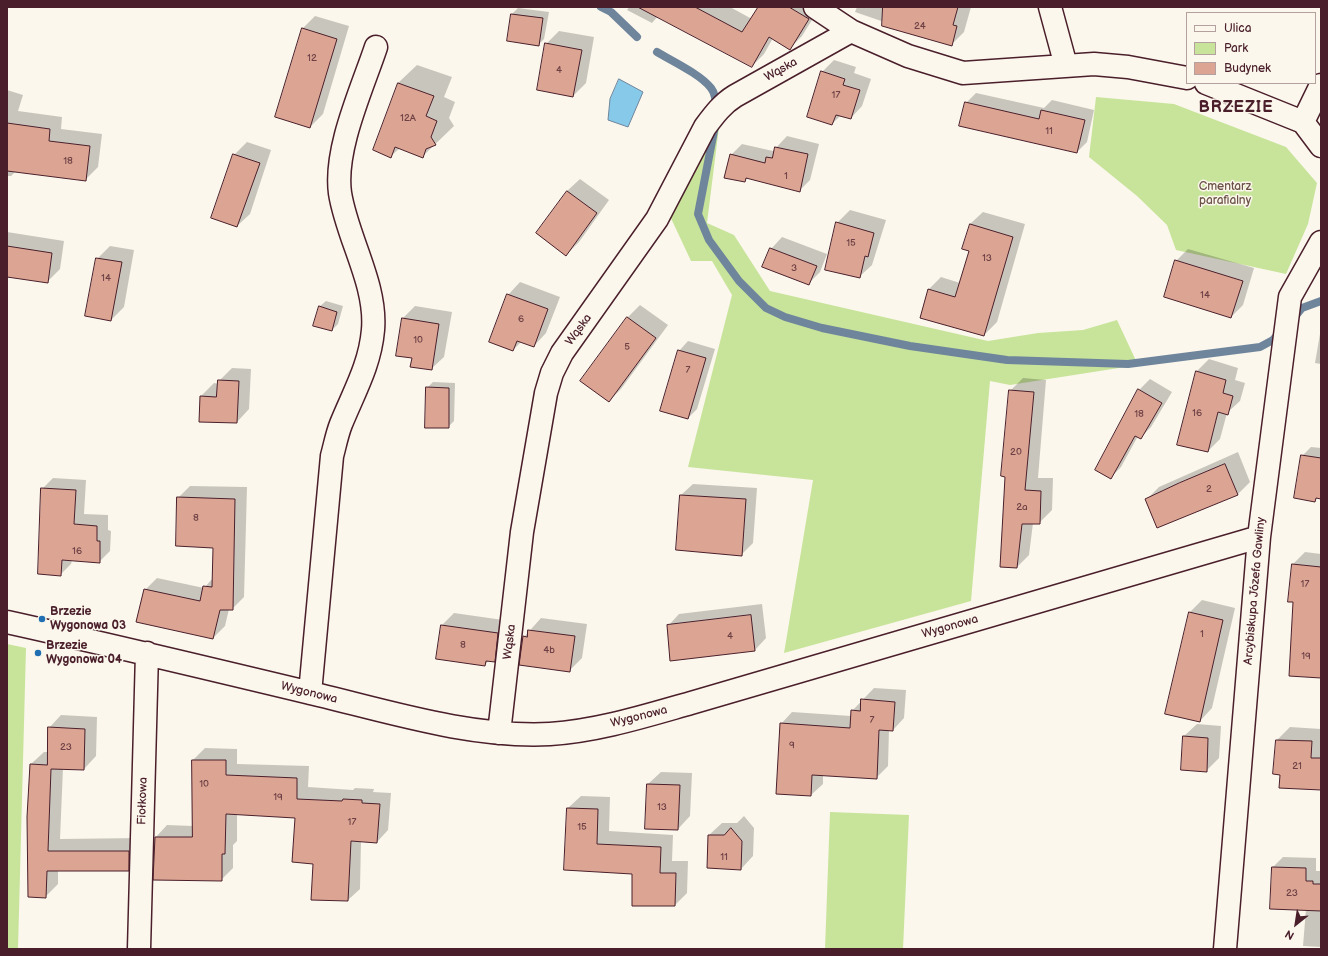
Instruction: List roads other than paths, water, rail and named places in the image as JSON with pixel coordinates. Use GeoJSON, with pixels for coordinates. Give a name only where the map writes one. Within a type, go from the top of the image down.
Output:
{"type":"FeatureCollection","features":[{"type":"Feature","properties":{"kind":"street"},"geometry":{"type":"LineString","coordinates":[[815,7],[851,31],[908,56],[963,73],[1094,64],[1128,67],[1186,78]]}},
{"type":"Feature","properties":{"kind":"street"},"geometry":{"type":"LineString","coordinates":[[1050,7],[1066,66]]}},
{"type":"Feature","properties":{"kind":"street","name":"Wąska"},"geometry":{"type":"LineString","coordinates":[[499,733],[522,532],[546,393],[552,373],[562,353],[657,219],[705,127],[725,103],[851,31]]}},
{"type":"Feature","properties":{"kind":"street"},"geometry":{"type":"LineString","coordinates":[[310,693],[332,456],[341,425],[364,373],[370,353],[373,329],[373,310],[345,213],[340,193],[338,174],[341,149],[376,47]]}},
{"type":"Feature","properties":{"kind":"street"},"geometry":{"type":"LineString","coordinates":[[1208,84],[1303,122],[1321,146]]}},
{"type":"Feature","properties":{"kind":"street"},"geometry":{"type":"LineString","coordinates":[[1303,122],[1321,85]]}},
{"type":"Feature","properties":{"kind":"street","name":"Arcybiskupa Józefa Gawliny"},"geometry":{"type":"LineString","coordinates":[[1225,949],[1259,537],[1290,296],[1321,242]]}},
{"type":"Feature","properties":{"kind":"street","name":"Wygonowa"},"geometry":{"type":"LineString","coordinates":[[7,622],[147,653],[412,718],[499,733],[551,734],[615,724],[691,703],[1259,537]]}},
{"type":"Feature","properties":{"kind":"street","name":"Fiołkowa"},"geometry":{"type":"LineString","coordinates":[[138,949],[147,653]]}},
{"type":"Feature","properties":{"kind":"water"},"geometry":{"type":"Polygon","coordinates":[[[619,79],[643,92],[628,127],[608,120],[610,99],[619,79]]]}},
{"type":"Feature","properties":{"kind":"waterway"},"geometry":{"type":"LineString","coordinates":[[601,7],[611,12],[637,37]]}},
{"type":"Feature","properties":{"kind":"waterway"},"geometry":{"type":"LineString","coordinates":[[657,52],[693,73],[706,83],[713,92],[716,109]]}},
{"type":"Feature","properties":{"kind":"waterway"},"geometry":{"type":"LineString","coordinates":[[715,126],[698,214],[709,240],[739,281],[766,308],[785,317],[822,328],[910,346],[1007,360],[1128,364],[1260,347],[1273,340],[1281,331]]}},
{"type":"Feature","properties":{"kind":"waterway"},"geometry":{"type":"LineString","coordinates":[[1293,319],[1302,308],[1321,301]]}},
{"type":"Feature","properties":{"kind":"place","name":"Brzezie Wygonowa 03"},"geometry":{"type":"Point","coordinates":[42,619]}},
{"type":"Feature","properties":{"kind":"place","name":"Brzezie Wygonowa 04"},"geometry":{"type":"Point","coordinates":[38,653]}},
{"type":"Feature","properties":{"kind":"district","name":"BRZEZIE"},"geometry":{"type":"Point","coordinates":[1236,108]}},
{"type":"Feature","properties":{"kind":"park label","name":"Cmentarz parafialny"},"geometry":{"type":"Point","coordinates":[1225,194]}}]}
